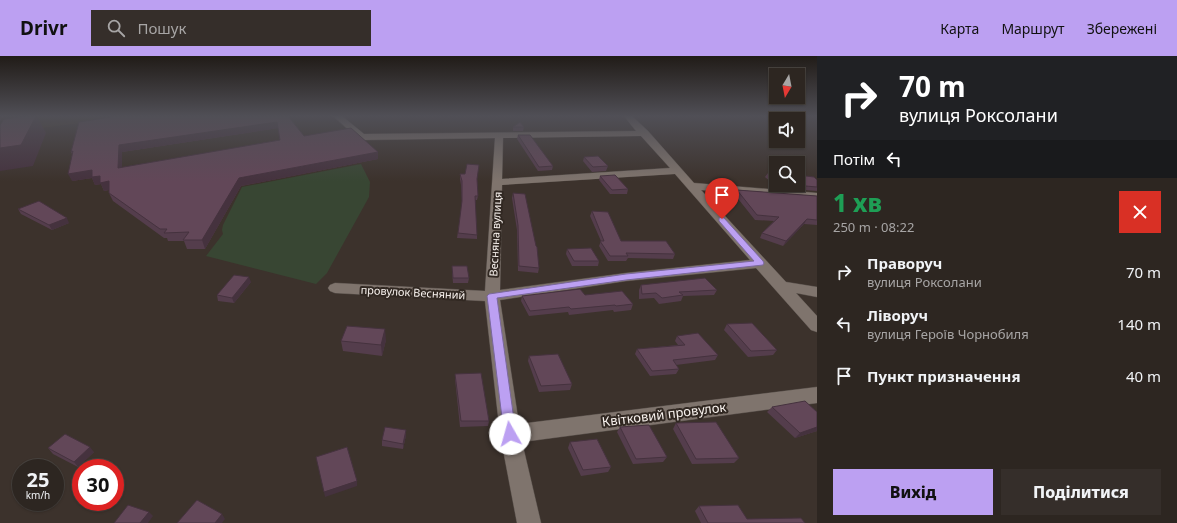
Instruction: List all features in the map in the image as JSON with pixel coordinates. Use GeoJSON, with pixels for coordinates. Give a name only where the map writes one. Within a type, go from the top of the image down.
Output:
{"type":"FeatureCollection","features":[{"type":"Feature","properties":{"kind":"street","name":"Весняна вулиця"},"geometry":{"type":"LineString","coordinates":[[499,138],[492,296],[510,434],[529,523]]}},
{"type":"Feature","properties":{"kind":"street"},"geometry":{"type":"LineString","coordinates":[[649,138],[817,326]]}},
{"type":"Feature","properties":{"kind":"street","name":"Весняна вулиця"},"geometry":{"type":"LineString","coordinates":[[498,182],[678,171]]}},
{"type":"Feature","properties":{"kind":"street"},"geometry":{"type":"LineString","coordinates":[[692,186],[817,196]]}},
{"type":"Feature","properties":{"kind":"street","name":"провулок Весняний"},"geometry":{"type":"LineString","coordinates":[[335,288],[492,296],[626,277],[760,263]]}},
{"type":"Feature","properties":{"kind":"street"},"geometry":{"type":"LineString","coordinates":[[782,286],[817,292]]}},
{"type":"Feature","properties":{"kind":"street","name":"Квітковий провулок"},"geometry":{"type":"LineString","coordinates":[[510,434],[817,394]]}},
{"type":"Feature","properties":{"kind":"green space"},"geometry":{"type":"Polygon","coordinates":[[[361,164],[370,182],[369,197],[327,273],[316,284],[206,256],[223,234],[223,225],[242,187],[361,164]]]}},
{"type":"Feature","properties":{"kind":"building"},"geometry":{"type":"Polygon","coordinates":[[[0,138],[25,138],[21,145],[0,148],[0,138]]]}},
{"type":"Feature","properties":{"kind":"building"},"geometry":{"type":"Polygon","coordinates":[[[75,138],[169,138],[119,145],[118,168],[280,140],[280,138],[362,138],[378,152],[239,178],[202,240],[183,240],[189,232],[164,233],[167,229],[160,229],[109,193],[109,181],[100,183],[100,176],[92,177],[92,170],[68,174],[73,151],[71,152],[75,138]]]}},
{"type":"Feature","properties":{"kind":"building"},"geometry":{"type":"Polygon","coordinates":[[[520,138],[532,138],[553,166],[539,167],[520,138]]]}},
{"type":"Feature","properties":{"kind":"building"},"geometry":{"type":"Polygon","coordinates":[[[598,156],[608,166],[593,167],[584,157],[598,156]]]}},
{"type":"Feature","properties":{"kind":"building"},"geometry":{"type":"Polygon","coordinates":[[[467,164],[479,165],[477,179],[478,196],[475,196],[477,235],[458,233],[462,201],[462,181],[460,174],[465,174],[467,164]]]}},
{"type":"Feature","properties":{"kind":"building"},"geometry":{"type":"Polygon","coordinates":[[[615,175],[628,189],[612,190],[600,176],[615,175]]]}},
{"type":"Feature","properties":{"kind":"building"},"geometry":{"type":"Polygon","coordinates":[[[805,176],[814,177],[817,180],[817,187],[805,186],[805,176]]]}},
{"type":"Feature","properties":{"kind":"building"},"geometry":{"type":"Polygon","coordinates":[[[737,190],[817,196],[817,220],[807,219],[786,241],[762,233],[779,217],[757,215],[737,190]]]}},
{"type":"Feature","properties":{"kind":"building"},"geometry":{"type":"Polygon","coordinates":[[[513,193],[525,194],[537,247],[539,268],[519,266],[518,225],[513,193]]]}},
{"type":"Feature","properties":{"kind":"building"},"geometry":{"type":"Polygon","coordinates":[[[39,201],[67,218],[49,225],[18,209],[39,201]]]}},
{"type":"Feature","properties":{"kind":"building"},"geometry":{"type":"Polygon","coordinates":[[[592,211],[608,212],[621,241],[666,241],[675,254],[626,253],[628,256],[610,256],[600,241],[604,241],[592,211]]]}},
{"type":"Feature","properties":{"kind":"building"},"geometry":{"type":"Polygon","coordinates":[[[591,248],[599,261],[574,261],[567,249],[591,248]]]}},
{"type":"Feature","properties":{"kind":"building"},"geometry":{"type":"Polygon","coordinates":[[[452,266],[467,266],[469,278],[453,278],[452,266]]]}},
{"type":"Feature","properties":{"kind":"building"},"geometry":{"type":"Polygon","coordinates":[[[234,275],[249,277],[232,298],[217,295],[234,275]]]}},
{"type":"Feature","properties":{"kind":"building"},"geometry":{"type":"Polygon","coordinates":[[[705,278],[717,290],[679,292],[683,295],[662,298],[656,293],[642,294],[641,285],[705,278]]]}},
{"type":"Feature","properties":{"kind":"building"},"geometry":{"type":"Polygon","coordinates":[[[580,289],[585,295],[622,291],[633,304],[571,309],[569,307],[530,311],[522,296],[580,289]]]}},
{"type":"Feature","properties":{"kind":"building"},"geometry":{"type":"Polygon","coordinates":[[[752,323],[777,350],[751,351],[727,324],[752,323]]]}},
{"type":"Feature","properties":{"kind":"building"},"geometry":{"type":"Polygon","coordinates":[[[347,326],[385,329],[381,345],[341,341],[347,326]]]}},
{"type":"Feature","properties":{"kind":"building"},"geometry":{"type":"Polygon","coordinates":[[[698,333],[718,355],[673,360],[679,369],[652,371],[637,349],[685,345],[677,336],[698,333]]]}},
{"type":"Feature","properties":{"kind":"building"},"geometry":{"type":"Polygon","coordinates":[[[558,354],[572,384],[541,386],[529,356],[558,354]]]}},
{"type":"Feature","properties":{"kind":"building"},"geometry":{"type":"Polygon","coordinates":[[[481,373],[489,421],[461,421],[455,374],[481,373]]]}},
{"type":"Feature","properties":{"kind":"building"},"geometry":{"type":"Polygon","coordinates":[[[805,401],[817,412],[817,427],[800,433],[772,407],[805,401]]]}},
{"type":"Feature","properties":{"kind":"building"},"geometry":{"type":"Polygon","coordinates":[[[716,422],[739,458],[696,459],[676,423],[716,422]]]}},
{"type":"Feature","properties":{"kind":"building"},"geometry":{"type":"Polygon","coordinates":[[[649,425],[667,457],[636,459],[620,427],[649,425]]]}},
{"type":"Feature","properties":{"kind":"building"},"geometry":{"type":"Polygon","coordinates":[[[385,427],[406,430],[403,444],[382,440],[385,427]]]}},
{"type":"Feature","properties":{"kind":"building"},"geometry":{"type":"Polygon","coordinates":[[[65,434],[90,447],[77,459],[72,459],[72,461],[48,448],[65,434]]]}},
{"type":"Feature","properties":{"kind":"building"},"geometry":{"type":"Polygon","coordinates":[[[597,439],[611,467],[583,470],[570,442],[597,439]]]}},
{"type":"Feature","properties":{"kind":"building"},"geometry":{"type":"Polygon","coordinates":[[[347,447],[357,481],[324,492],[316,457],[347,447]]]}},
{"type":"Feature","properties":{"kind":"building"},"geometry":{"type":"Polygon","coordinates":[[[197,500],[222,514],[215,523],[177,523],[197,500]]]}},
{"type":"Feature","properties":{"kind":"building"},"geometry":{"type":"Polygon","coordinates":[[[128,505],[149,512],[140,523],[114,523],[128,505]]]}},
{"type":"Feature","properties":{"kind":"building"},"geometry":{"type":"Polygon","coordinates":[[[738,505],[747,519],[801,518],[805,523],[708,523],[699,506],[738,505]]]}},
{"type":"Feature","properties":{"kind":"route"},"geometry":{"type":"LineString","coordinates":[[510,434],[492,296],[626,277],[760,263],[722,219]]}}]}
